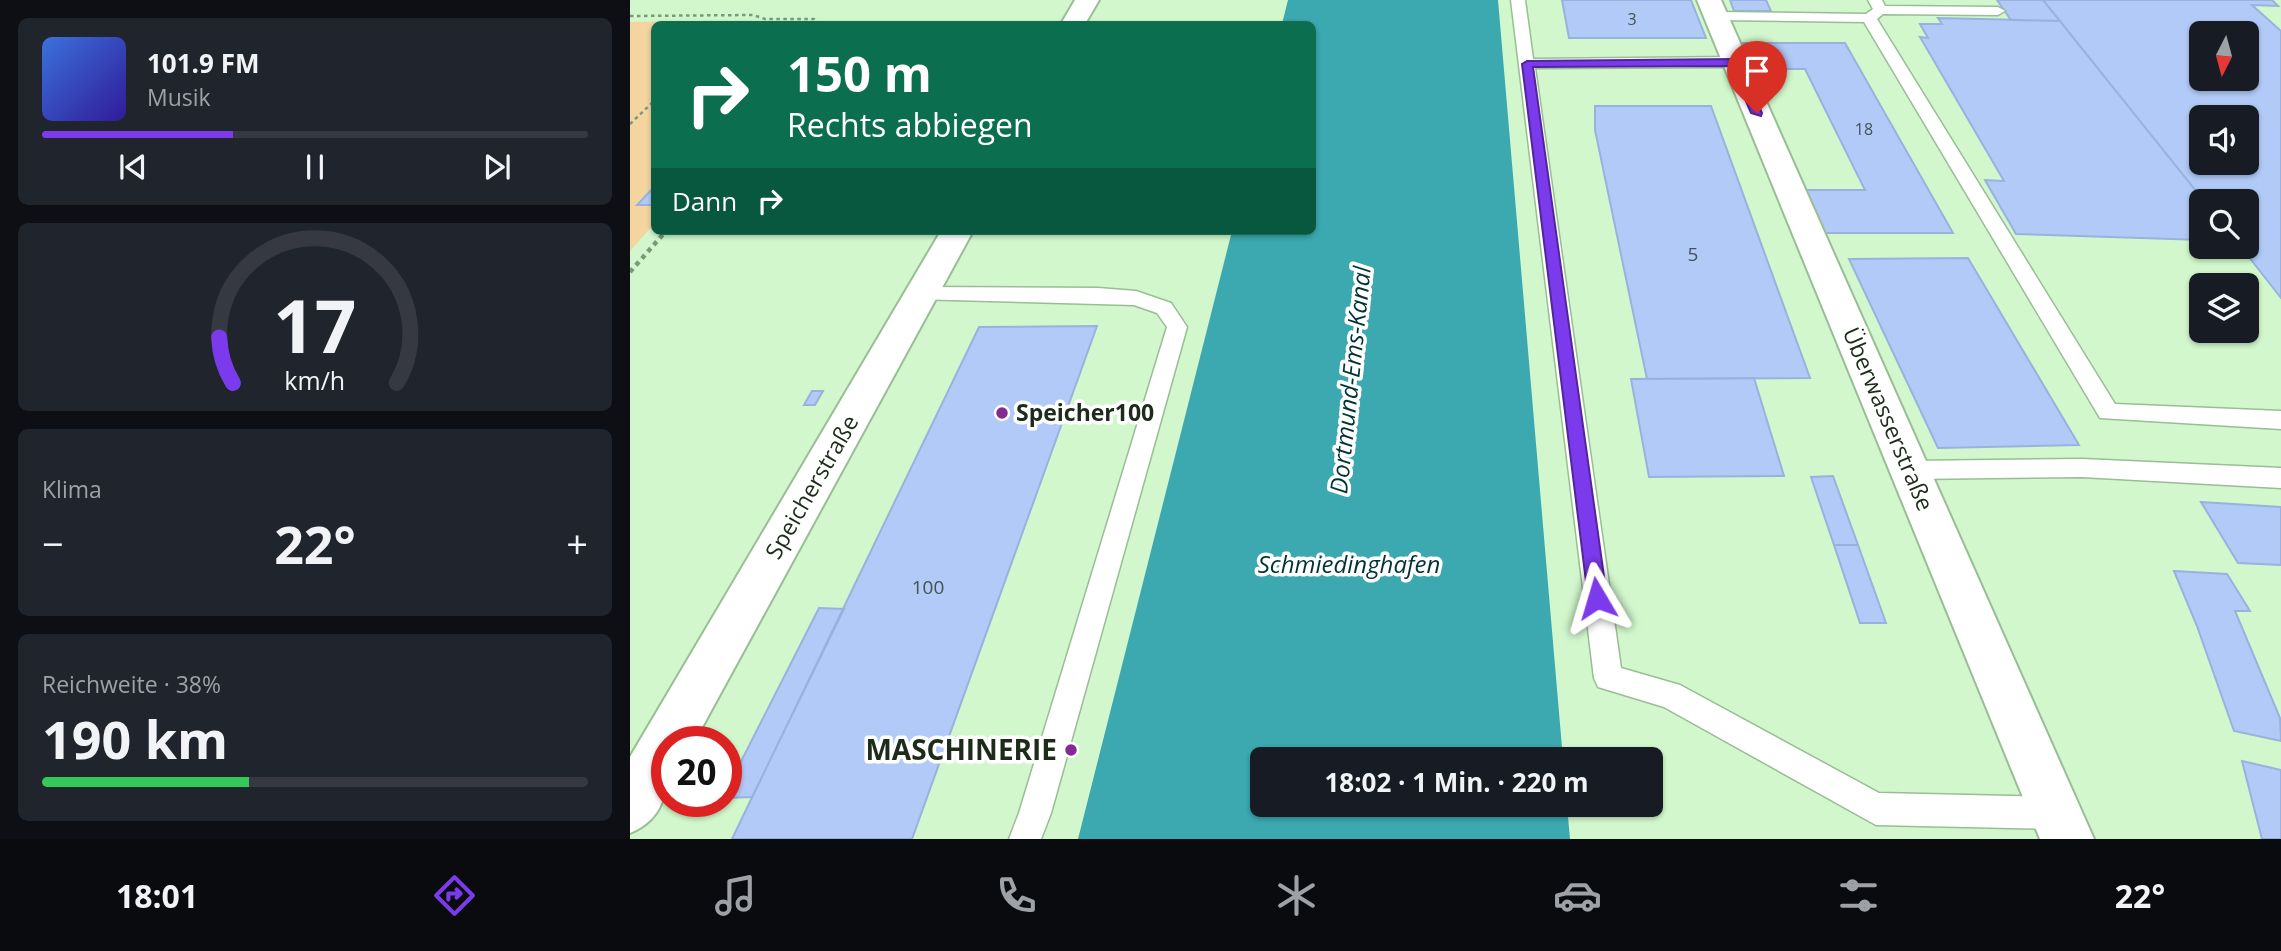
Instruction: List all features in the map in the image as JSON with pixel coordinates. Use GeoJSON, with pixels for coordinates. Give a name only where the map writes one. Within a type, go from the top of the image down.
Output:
{"type":"FeatureCollection","features":[{"type":"Feature","properties":{"kind":"street"},"geometry":{"type":"LineString","coordinates":[[1075,21],[1087,0]]}},
{"type":"Feature","properties":{"kind":"street","name":"Überwasserstraße"},"geometry":{"type":"LineString","coordinates":[[1713,8],[2061,826]]}},
{"type":"Feature","properties":{"kind":"street","name":"Speicherstraße"},"geometry":{"type":"LineString","coordinates":[[676,726],[955,235]]}},
{"type":"Feature","properties":{"kind":"street","name":"Speicherstraße"},"geometry":{"type":"LineString","coordinates":[[630,807],[651,770]]}},
{"type":"Feature","properties":{"kind":"lane"},"geometry":{"type":"LineString","coordinates":[[1518,0],[1608,678],[1670,695],[1876,809],[2061,826]]}},
{"type":"Feature","properties":{"kind":"lane"},"geometry":{"type":"LineString","coordinates":[[1713,8],[1998,11]]}},
{"type":"Feature","properties":{"kind":"lane"},"geometry":{"type":"LineString","coordinates":[[1874,9],[2108,412],[2281,420]]}},
{"type":"Feature","properties":{"kind":"lane"},"geometry":{"type":"LineString","coordinates":[[1527,64],[1735,62]]}},
{"type":"Feature","properties":{"kind":"lane"},"geometry":{"type":"LineString","coordinates":[[921,295],[1098,295],[1136,298],[1164,308],[1177,327],[1035,813],[1025,839]]}},
{"type":"Feature","properties":{"kind":"lane"},"geometry":{"type":"LineString","coordinates":[[1910,470],[2082,468],[2281,478]]}},
{"type":"Feature","properties":{"kind":"path"},"geometry":{"type":"LineString","coordinates":[[630,16],[753,15],[765,19],[816,21]]}},
{"type":"Feature","properties":{"kind":"path"},"geometry":{"type":"LineString","coordinates":[[630,124],[651,105]]}},
{"type":"Feature","properties":{"kind":"path"},"geometry":{"type":"LineString","coordinates":[[630,117],[638,117]]}},
{"type":"Feature","properties":{"kind":"path"},"geometry":{"type":"LineString","coordinates":[[630,272],[662,235]]}},
{"type":"Feature","properties":{"kind":"shaded area"},"geometry":{"type":"Polygon","coordinates":[[[630,22],[651,22],[651,227],[630,251],[630,22]]]}},
{"type":"Feature","properties":{"kind":"water","name":"Schmiedinghafen"},"geometry":{"type":"Polygon","coordinates":[[[1288,0],[1498,0],[1562,747],[1250,747],[1250,817],[1568,817],[1570,839],[1078,839],[1231,235],[1316,235],[1316,21],[1283,21],[1288,0]]]}},
{"type":"Feature","properties":{"kind":"building"},"geometry":{"type":"Polygon","coordinates":[[[1562,0],[1691,0],[1706,38],[1569,38],[1562,0]]]}},
{"type":"Feature","properties":{"kind":"building"},"geometry":{"type":"Polygon","coordinates":[[[1730,0],[1766,0],[1771,11],[1734,11],[1730,0]]]}},
{"type":"Feature","properties":{"kind":"building"},"geometry":{"type":"Polygon","coordinates":[[[1997,0],[2043,0],[2060,21],[2011,20],[1997,0]]]}},
{"type":"Feature","properties":{"kind":"building"},"geometry":{"type":"Polygon","coordinates":[[[2043,0],[2272,0],[2278,6],[2252,5],[2281,31],[2281,298],[2250,259],[2259,259],[2259,189],[2194,189],[2043,0]]]}},
{"type":"Feature","properties":{"kind":"building"},"geometry":{"type":"Polygon","coordinates":[[[1938,18],[2060,21],[2194,189],[2189,189],[2189,240],[2016,234],[1985,180],[2004,181],[1920,37],[1928,38],[1920,24],[1942,24],[1938,18]]]}},
{"type":"Feature","properties":{"kind":"building"},"geometry":{"type":"Polygon","coordinates":[[[1740,43],[1845,43],[1953,233],[1821,233],[1803,190],[1865,190],[1805,69],[1750,69],[1740,43]]]}},
{"type":"Feature","properties":{"kind":"building"},"geometry":{"type":"Polygon","coordinates":[[[1595,106],[1711,106],[1810,378],[1647,379],[1595,130],[1595,106]]]}},
{"type":"Feature","properties":{"kind":"building"},"geometry":{"type":"Polygon","coordinates":[[[651,190],[651,205],[637,205],[651,190]]]}},
{"type":"Feature","properties":{"kind":"building"},"geometry":{"type":"Polygon","coordinates":[[[1968,258],[2079,445],[1938,448],[1849,259],[1968,258]]]}},
{"type":"Feature","properties":{"kind":"building"},"geometry":{"type":"Polygon","coordinates":[[[1097,326],[912,839],[732,839],[979,327],[1097,326]]]}},
{"type":"Feature","properties":{"kind":"building"},"geometry":{"type":"Polygon","coordinates":[[[1754,378],[1784,476],[1649,477],[1631,379],[1754,378]]]}},
{"type":"Feature","properties":{"kind":"building"},"geometry":{"type":"Polygon","coordinates":[[[812,391],[823,391],[815,405],[804,405],[812,391]]]}},
{"type":"Feature","properties":{"kind":"building"},"geometry":{"type":"Polygon","coordinates":[[[1833,476],[1858,545],[1834,545],[1811,477],[1833,476]]]}},
{"type":"Feature","properties":{"kind":"building"},"geometry":{"type":"Polygon","coordinates":[[[2201,502],[2281,507],[2281,565],[2238,563],[2201,502]]]}},
{"type":"Feature","properties":{"kind":"building"},"geometry":{"type":"Polygon","coordinates":[[[1834,545],[1858,545],[1886,623],[1860,623],[1834,545]]]}},
{"type":"Feature","properties":{"kind":"building"},"geometry":{"type":"Polygon","coordinates":[[[2174,571],[2227,574],[2250,611],[2235,611],[2280,718],[2281,741],[2234,731],[2197,626],[2174,571]]]}},
{"type":"Feature","properties":{"kind":"building"},"geometry":{"type":"Polygon","coordinates":[[[819,608],[844,609],[752,797],[742,797],[742,760],[819,608]]]}},
{"type":"Feature","properties":{"kind":"building"},"geometry":{"type":"Polygon","coordinates":[[[2242,761],[2281,770],[2281,839],[2262,839],[2242,761]]]}},
{"type":"Feature","properties":{"kind":"place","name":"Speicher100"},"geometry":{"type":"Point","coordinates":[1002,413]}},
{"type":"Feature","properties":{"kind":"place","name":"MASCHINERIE"},"geometry":{"type":"Point","coordinates":[1071,750]}},
{"type":"Feature","properties":{"kind":"route"},"geometry":{"type":"LineString","coordinates":[[1597,598],[1527,64],[1735,62],[1757,113]]}},
{"type":"Feature","properties":{"kind":"water label","name":"Dortmund-Ems-Kanal"},"geometry":{"type":"Point","coordinates":[1351,380]}}]}
